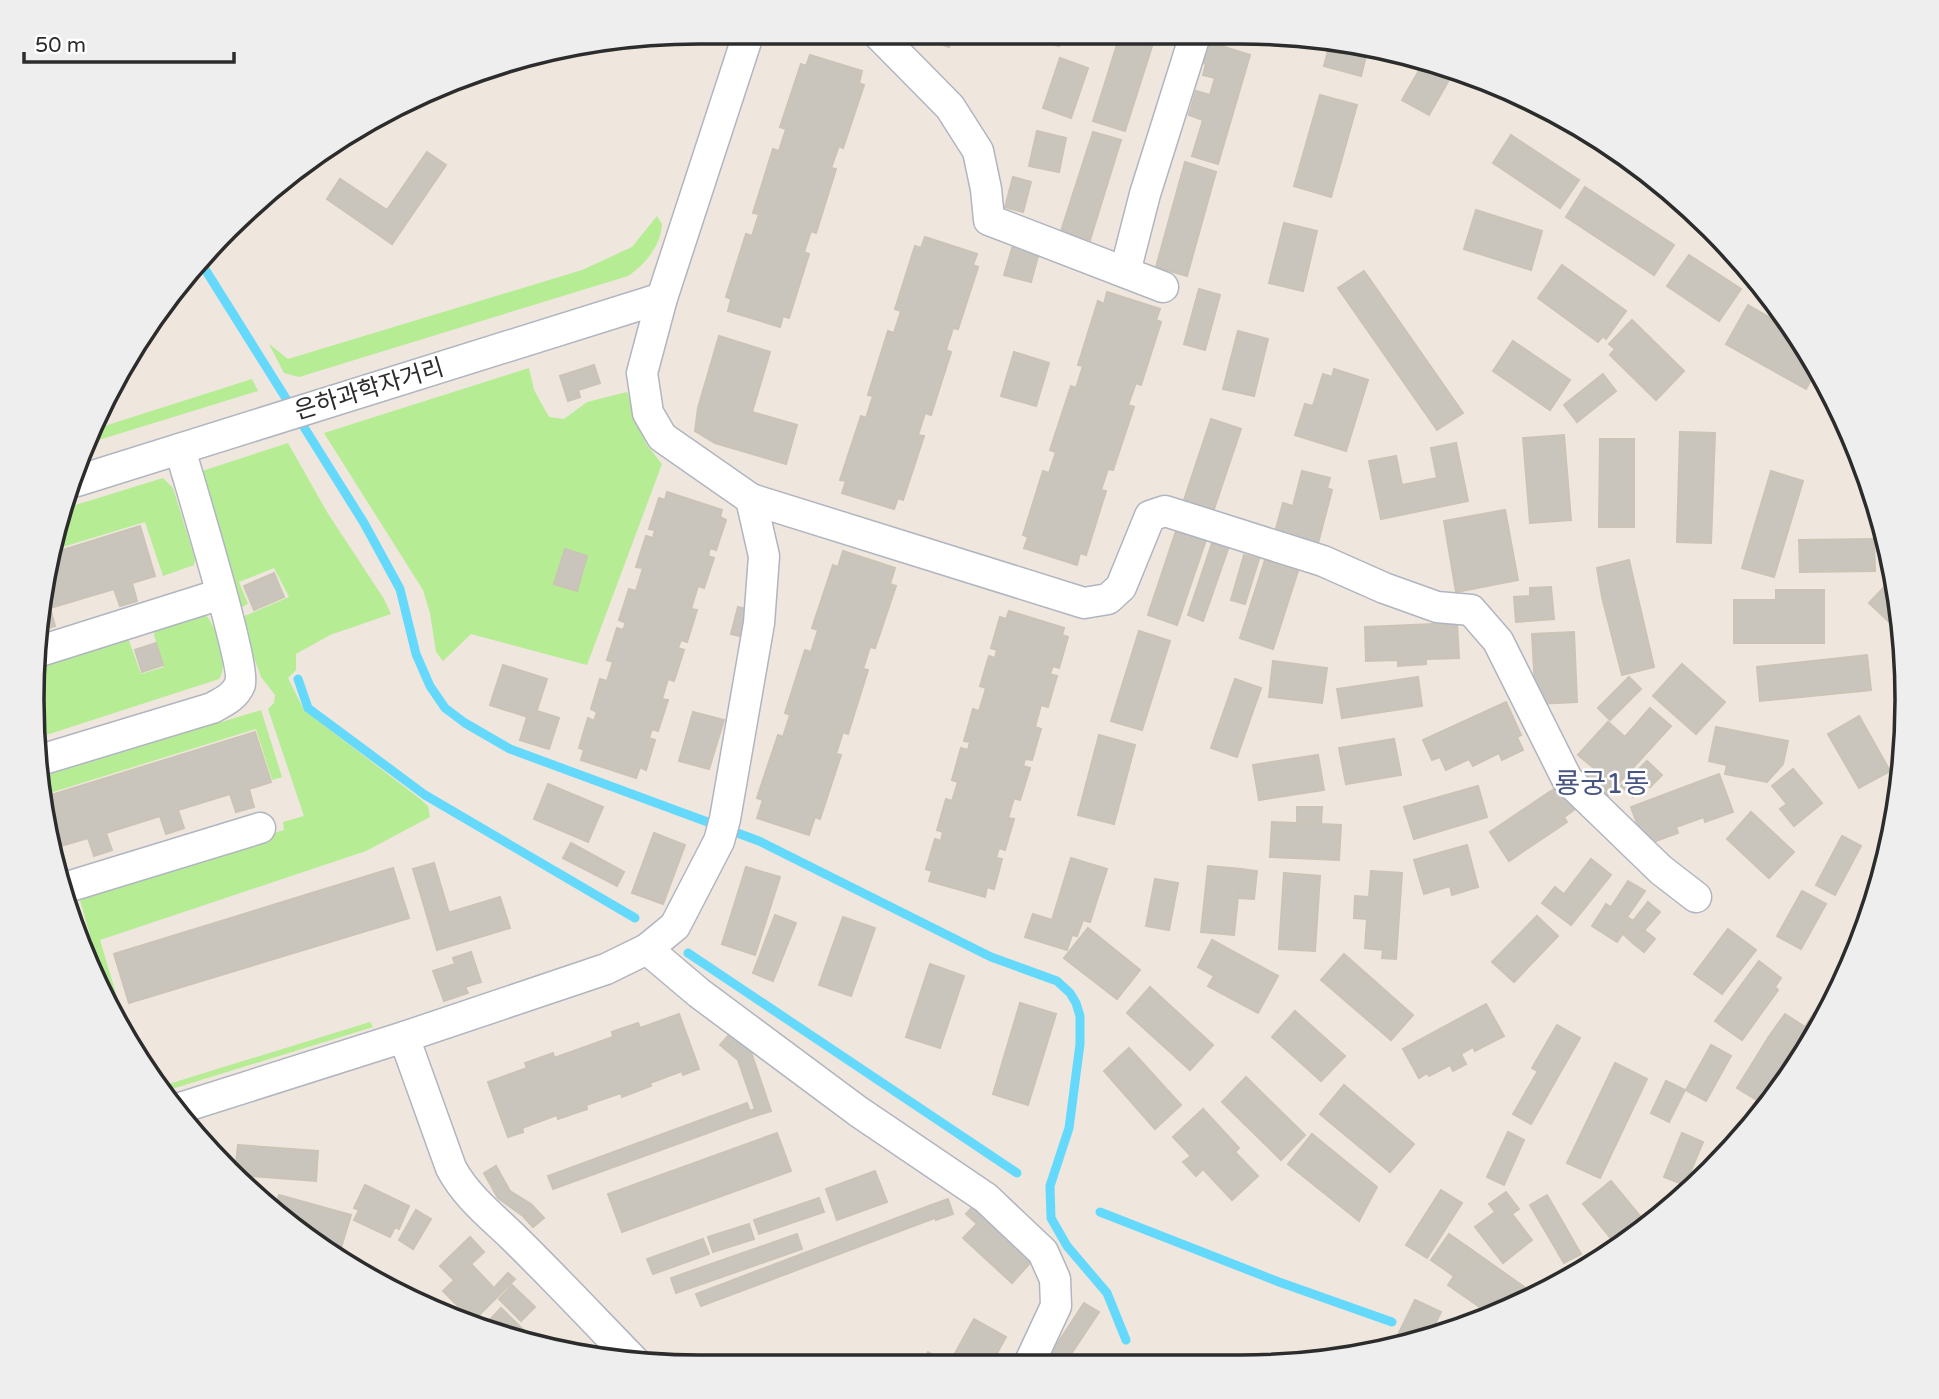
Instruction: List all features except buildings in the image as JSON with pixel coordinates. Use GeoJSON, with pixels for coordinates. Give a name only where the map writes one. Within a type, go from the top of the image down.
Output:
{"type":"FeatureCollection","features":[{"type":"Feature","properties":{"kind":"street"},"geometry":{"type":"LineString","coordinates":[[746,44],[662,298],[642,373],[648,413],[662,436],[751,499],[1084,603],[1108,599],[1121,587],[1150,516],[1165,512],[1323,561],[1384,588],[1437,607],[1471,610],[1498,641],[1567,779],[1661,870],[1696,897]]}},
{"type":"Feature","properties":{"kind":"street"},"geometry":{"type":"LineString","coordinates":[[888,44],[950,107],[978,151],[989,220],[1163,287]]}},
{"type":"Feature","properties":{"kind":"street"},"geometry":{"type":"LineString","coordinates":[[1125,272],[1145,194],[1192,44]]}},
{"type":"Feature","properties":{"kind":"street","name":"은하과학자거리"},"geometry":{"type":"LineString","coordinates":[[83,479],[662,298]]}},
{"type":"Feature","properties":{"kind":"street"},"geometry":{"type":"LineString","coordinates":[[46,758],[212,708],[232,697],[241,682],[221,594],[180,449]]}},
{"type":"Feature","properties":{"kind":"street"},"geometry":{"type":"LineString","coordinates":[[185,1106],[606,969],[647,949],[675,926],[722,830],[759,623],[764,556],[751,499]]}},
{"type":"Feature","properties":{"kind":"street"},"geometry":{"type":"LineString","coordinates":[[46,649],[221,594]]}},
{"type":"Feature","properties":{"kind":"street"},"geometry":{"type":"LineString","coordinates":[[71,886],[260,828]]}},
{"type":"Feature","properties":{"kind":"street"},"geometry":{"type":"LineString","coordinates":[[647,949],[699,993],[848,1104],[986,1198],[1043,1252],[1055,1279],[1056,1306],[1033,1355]]}},
{"type":"Feature","properties":{"kind":"street"},"geometry":{"type":"LineString","coordinates":[[404,1037],[451,1168],[459,1182],[472,1200],[511,1235],[624,1351]]}},
{"type":"Feature","properties":{"kind":"green space"},"geometry":{"type":"Polygon","coordinates":[[[657,216],[662,224],[656,247],[641,266],[628,276],[299,377],[284,373],[269,344],[288,359],[582,270],[632,247],[657,216]]]}},
{"type":"Feature","properties":{"kind":"green space"},"geometry":{"type":"Polygon","coordinates":[[[529,368],[534,390],[549,417],[564,419],[587,402],[627,392],[646,444],[662,464],[587,665],[471,634],[443,661],[436,652],[430,613],[423,590],[324,433],[529,368]]]}},
{"type":"Feature","properties":{"kind":"green space"},"geometry":{"type":"Polygon","coordinates":[[[252,379],[258,391],[98,440],[104,426],[252,379]]]}},
{"type":"Feature","properties":{"kind":"green space"},"geometry":{"type":"Polygon","coordinates":[[[288,443],[327,512],[391,614],[330,635],[296,654],[296,670],[288,678],[304,710],[419,798],[428,806],[430,817],[366,851],[100,940],[119,1004],[94,950],[80,900],[91,889],[284,830],[283,822],[304,816],[268,709],[274,703],[275,695],[261,677],[240,618],[289,597],[274,568],[239,582],[248,604],[235,611],[199,479],[202,471],[288,443]]]}},
{"type":"Feature","properties":{"kind":"green space"},"geometry":{"type":"Polygon","coordinates":[[[163,478],[173,488],[195,559],[194,565],[163,576],[145,522],[62,547],[74,506],[163,478]]]}},
{"type":"Feature","properties":{"kind":"green space"},"geometry":{"type":"Polygon","coordinates":[[[204,613],[213,626],[220,645],[223,665],[219,679],[45,735],[45,662],[128,638],[141,674],[164,667],[154,635],[155,629],[204,613]]]}},
{"type":"Feature","properties":{"kind":"green space"},"geometry":{"type":"Polygon","coordinates":[[[261,710],[282,777],[272,780],[256,729],[50,793],[48,775],[261,710]]]}},
{"type":"Feature","properties":{"kind":"green space"},"geometry":{"type":"Polygon","coordinates":[[[370,1022],[373,1027],[172,1089],[168,1084],[370,1022]]]}},
{"type":"Feature","properties":{"kind":"waterway"},"geometry":{"type":"LineString","coordinates":[[205,269],[364,523],[400,589],[416,654],[430,686],[445,708],[510,749],[759,841],[991,957],[1057,981],[1070,993],[1080,1016],[1080,1044],[1069,1128],[1050,1186],[1051,1218],[1067,1246],[1107,1293],[1126,1340]]}},
{"type":"Feature","properties":{"kind":"waterway"},"geometry":{"type":"LineString","coordinates":[[298,679],[308,708],[425,795],[635,918]]}},
{"type":"Feature","properties":{"kind":"waterway"},"geometry":{"type":"LineString","coordinates":[[688,953],[1017,1173]]}},
{"type":"Feature","properties":{"kind":"waterway"},"geometry":{"type":"LineString","coordinates":[[1100,1212],[1279,1282],[1392,1322]]}},
{"type":"Feature","properties":{"kind":"district","name":"룡궁1동"},"geometry":{"type":"Point","coordinates":[1602,783]}}]}
